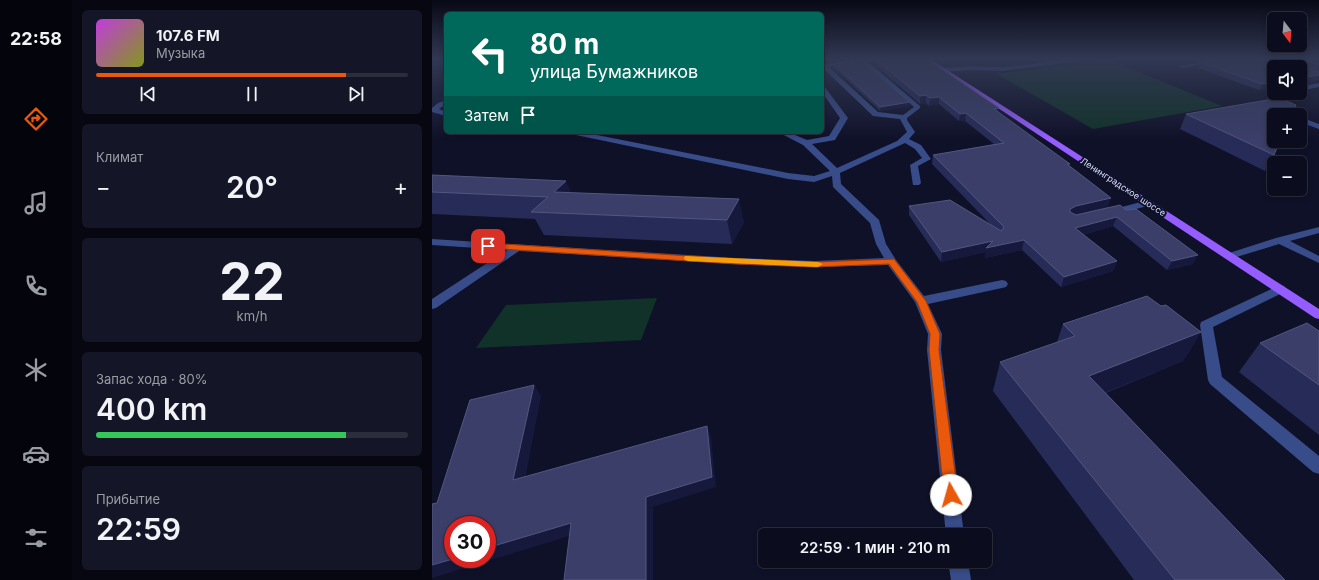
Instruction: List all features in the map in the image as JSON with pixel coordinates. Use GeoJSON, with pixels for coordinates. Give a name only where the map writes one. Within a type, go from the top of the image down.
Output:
{"type":"FeatureCollection","features":[{"type":"Feature","properties":{"kind":"main road","name":"Ленинградское шоссе"},"geometry":{"type":"LineString","coordinates":[[970,86],[1319,314]]}},
{"type":"Feature","properties":{"kind":"street"},"geometry":{"type":"LineString","coordinates":[[846,86],[876,114],[904,117],[918,107],[894,86]]}},
{"type":"Feature","properties":{"kind":"street"},"geometry":{"type":"LineString","coordinates":[[806,143],[832,138],[844,118],[824,90]]}},
{"type":"Feature","properties":{"kind":"street"},"geometry":{"type":"LineString","coordinates":[[432,99],[443,103]]}},
{"type":"Feature","properties":{"kind":"street"},"geometry":{"type":"LineString","coordinates":[[443,103],[434,110],[444,113]]}},
{"type":"Feature","properties":{"kind":"street"},"geometry":{"type":"LineString","coordinates":[[581,134],[788,176],[814,178],[836,172],[900,143],[911,132],[903,120],[904,117]]}},
{"type":"Feature","properties":{"kind":"street"},"geometry":{"type":"LineString","coordinates":[[1307,122],[1319,126]]}},
{"type":"Feature","properties":{"kind":"street"},"geometry":{"type":"LineString","coordinates":[[786,134],[806,143],[836,172],[836,185],[875,222],[882,244],[891,261],[921,301],[935,334],[934,350],[954,528]]}},
{"type":"Feature","properties":{"kind":"street"},"geometry":{"type":"LineString","coordinates":[[904,138],[918,147],[927,159],[914,165],[916,183]]}},
{"type":"Feature","properties":{"kind":"street"},"geometry":{"type":"LineString","coordinates":[[1102,215],[1148,203]]}},
{"type":"Feature","properties":{"kind":"street"},"geometry":{"type":"LineString","coordinates":[[1230,256],[1280,240],[1319,230]]}},
{"type":"Feature","properties":{"kind":"street"},"geometry":{"type":"LineString","coordinates":[[1280,240],[1319,260]]}},
{"type":"Feature","properties":{"kind":"street"},"geometry":{"type":"LineString","coordinates":[[432,242],[736,261],[815,264],[891,261]]}},
{"type":"Feature","properties":{"kind":"street"},"geometry":{"type":"LineString","coordinates":[[432,305],[516,248]]}},
{"type":"Feature","properties":{"kind":"street"},"geometry":{"type":"LineString","coordinates":[[921,301],[1002,284]]}},
{"type":"Feature","properties":{"kind":"street"},"geometry":{"type":"LineString","coordinates":[[1280,289],[1206,325],[1215,380],[1319,466]]}},
{"type":"Feature","properties":{"kind":"street"},"geometry":{"type":"LineString","coordinates":[[959,568],[961,580]]}},
{"type":"Feature","properties":{"kind":"green space"},"geometry":{"type":"Polygon","coordinates":[[[1018,86],[1173,86],[1222,106],[1093,129],[1018,86]]]}},
{"type":"Feature","properties":{"kind":"green space"},"geometry":{"type":"Polygon","coordinates":[[[657,298],[641,340],[476,348],[506,305],[657,298]]]}},
{"type":"Feature","properties":{"kind":"building"},"geometry":{"type":"Polygon","coordinates":[[[858,86],[891,86],[910,102],[880,107],[858,86]]]}},
{"type":"Feature","properties":{"kind":"building"},"geometry":{"type":"Polygon","coordinates":[[[908,86],[966,86],[999,108],[994,109],[1070,164],[1067,164],[1111,198],[1076,206],[1070,209],[1070,212],[1076,215],[1120,205],[1126,210],[1136,209],[1198,255],[1172,261],[1117,217],[1075,228],[1117,261],[1064,277],[1024,240],[986,248],[993,241],[942,252],[909,206],[950,200],[1001,231],[1004,227],[933,155],[1004,143],[966,113],[960,114],[939,97],[930,98],[926,95],[920,96],[908,86]]]}},
{"type":"Feature","properties":{"kind":"building"},"geometry":{"type":"Polygon","coordinates":[[[1267,100],[1284,100],[1296,105],[1295,108],[1267,108],[1267,148],[1277,148],[1274,155],[1186,114],[1267,100]]]}},
{"type":"Feature","properties":{"kind":"building"},"geometry":{"type":"Polygon","coordinates":[[[432,175],[566,181],[554,192],[739,199],[727,220],[531,212],[548,197],[432,192],[432,175]]]}},
{"type":"Feature","properties":{"kind":"building"},"geometry":{"type":"Polygon","coordinates":[[[1147,296],[1161,306],[1166,305],[1201,332],[1089,376],[1285,580],[1175,580],[1000,362],[1075,336],[1063,324],[1147,296]]]}},
{"type":"Feature","properties":{"kind":"building"},"geometry":{"type":"Polygon","coordinates":[[[1307,323],[1319,331],[1319,385],[1260,343],[1307,323]]]}},
{"type":"Feature","properties":{"kind":"building"},"geometry":{"type":"Polygon","coordinates":[[[534,385],[513,480],[707,426],[712,477],[646,497],[646,580],[564,580],[571,523],[496,545],[496,516],[444,516],[444,562],[432,565],[432,504],[437,503],[470,400],[534,385]]]}},
{"type":"Feature","properties":{"kind":"slow traffic"},"geometry":{"type":"LineString","coordinates":[[688,258],[818,264]]}},
{"type":"Feature","properties":{"kind":"route"},"geometry":{"type":"LineString","coordinates":[[488,246],[736,261],[815,264],[891,261],[921,301],[935,334],[934,350],[951,495]]}}]}
